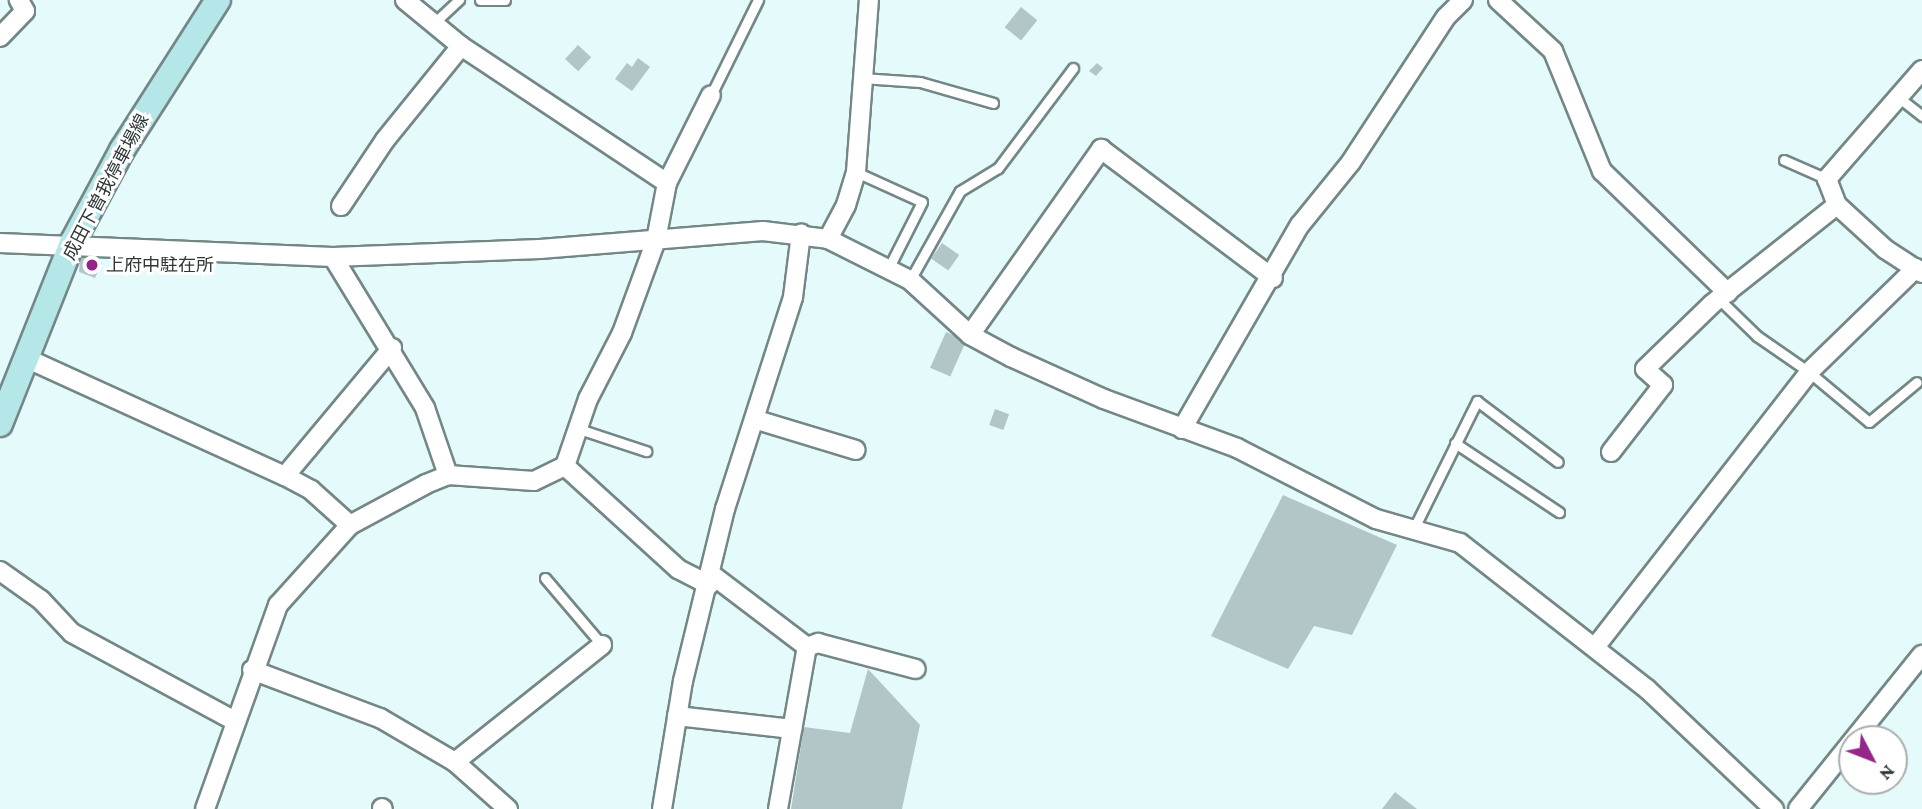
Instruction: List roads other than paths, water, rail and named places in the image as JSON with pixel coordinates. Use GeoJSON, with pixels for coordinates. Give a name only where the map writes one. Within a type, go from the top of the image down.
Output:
{"type":"FeatureCollection","features":[{"type":"Feature","properties":{"kind":"main road","name":"成田下曽我停車場線"},"geometry":{"type":"LineString","coordinates":[[0,424],[72,243],[122,150],[218,0]]}},
{"type":"Feature","properties":{"kind":"street"},"geometry":{"type":"LineString","coordinates":[[0,37],[26,11],[19,0]]}},
{"type":"Feature","properties":{"kind":"street"},"geometry":{"type":"LineString","coordinates":[[405,0],[461,46],[667,183]]}},
{"type":"Feature","properties":{"kind":"street"},"geometry":{"type":"LineString","coordinates":[[828,239],[846,205],[856,172],[869,0]]}},
{"type":"Feature","properties":{"kind":"street"},"geometry":{"type":"LineString","coordinates":[[1182,429],[1273,278],[1300,225],[1351,162],[1447,17],[1463,0]]}},
{"type":"Feature","properties":{"kind":"street"},"geometry":{"type":"LineString","coordinates":[[1498,0],[1553,51],[1602,171],[1724,297]]}},
{"type":"Feature","properties":{"kind":"street"},"geometry":{"type":"LineString","coordinates":[[341,206],[384,140],[461,46]]}},
{"type":"Feature","properties":{"kind":"street"},"geometry":{"type":"LineString","coordinates":[[1596,646],[1809,372],[1919,271],[1885,249],[1837,205],[1827,179],[1896,96],[1922,70]]}},
{"type":"Feature","properties":{"kind":"street"},"geometry":{"type":"LineString","coordinates":[[205,809],[233,720],[278,605],[350,525],[449,475],[534,481],[565,466],[656,240],[667,183],[711,96]]}},
{"type":"Feature","properties":{"kind":"street"},"geometry":{"type":"LineString","coordinates":[[970,335],[1101,149],[1273,278]]}},
{"type":"Feature","properties":{"kind":"street"},"geometry":{"type":"LineString","coordinates":[[1611,452],[1663,385],[1645,369],[1724,297],[1837,205]]}},
{"type":"Feature","properties":{"kind":"street"},"geometry":{"type":"LineString","coordinates":[[0,243],[72,243],[333,257],[656,240],[763,231],[828,239],[889,267],[910,280],[970,335],[1092,394],[1237,448],[1377,519],[1460,543],[1596,646],[1774,809]]}},
{"type":"Feature","properties":{"kind":"street"},"geometry":{"type":"LineString","coordinates":[[662,809],[677,716],[725,509],[757,420],[793,297],[801,234]]}},
{"type":"Feature","properties":{"kind":"street"},"geometry":{"type":"LineString","coordinates":[[333,257],[392,348],[425,408],[449,475]]}},
{"type":"Feature","properties":{"kind":"street"},"geometry":{"type":"LineString","coordinates":[[285,476],[392,348]]}},
{"type":"Feature","properties":{"kind":"street"},"geometry":{"type":"LineString","coordinates":[[28,359],[285,476],[310,490],[350,525]]}},
{"type":"Feature","properties":{"kind":"street"},"geometry":{"type":"LineString","coordinates":[[757,420],[856,450]]}},
{"type":"Feature","properties":{"kind":"street"},"geometry":{"type":"LineString","coordinates":[[565,466],[678,569],[710,579],[807,647]]}},
{"type":"Feature","properties":{"kind":"street"},"geometry":{"type":"LineString","coordinates":[[0,571],[41,600],[72,633],[233,720]]}},
{"type":"Feature","properties":{"kind":"street"},"geometry":{"type":"LineString","coordinates":[[807,647],[818,643],[916,669]]}},
{"type":"Feature","properties":{"kind":"street"},"geometry":{"type":"LineString","coordinates":[[455,762],[602,645]]}},
{"type":"Feature","properties":{"kind":"street"},"geometry":{"type":"LineString","coordinates":[[778,809],[807,647]]}},
{"type":"Feature","properties":{"kind":"street"},"geometry":{"type":"LineString","coordinates":[[1798,809],[1922,655]]}},
{"type":"Feature","properties":{"kind":"street"},"geometry":{"type":"LineString","coordinates":[[252,670],[380,718],[455,762],[508,809]]}},
{"type":"Feature","properties":{"kind":"street"},"geometry":{"type":"LineString","coordinates":[[677,716],[792,729]]}},
{"type":"Feature","properties":{"kind":"lane"},"geometry":{"type":"LineString","coordinates":[[435,22],[459,0]]}},
{"type":"Feature","properties":{"kind":"lane"},"geometry":{"type":"LineString","coordinates":[[480,0],[505,0]]}},
{"type":"Feature","properties":{"kind":"lane"},"geometry":{"type":"LineString","coordinates":[[711,96],[758,0]]}},
{"type":"Feature","properties":{"kind":"lane"},"geometry":{"type":"LineString","coordinates":[[910,280],[960,191],[998,168],[1073,68]]}},
{"type":"Feature","properties":{"kind":"lane"},"geometry":{"type":"LineString","coordinates":[[862,78],[920,82],[993,103]]}},
{"type":"Feature","properties":{"kind":"lane"},"geometry":{"type":"LineString","coordinates":[[1896,96],[1922,116]]}},
{"type":"Feature","properties":{"kind":"lane"},"geometry":{"type":"LineString","coordinates":[[1784,160],[1827,179]]}},
{"type":"Feature","properties":{"kind":"lane"},"geometry":{"type":"LineString","coordinates":[[856,172],[922,202],[889,267]]}},
{"type":"Feature","properties":{"kind":"lane"},"geometry":{"type":"LineString","coordinates":[[1724,297],[1757,336],[1809,372],[1869,422],[1917,383]]}},
{"type":"Feature","properties":{"kind":"lane"},"geometry":{"type":"LineString","coordinates":[[1415,528],[1476,401],[1558,462]]}},
{"type":"Feature","properties":{"kind":"lane"},"geometry":{"type":"LineString","coordinates":[[579,429],[646,451]]}},
{"type":"Feature","properties":{"kind":"lane"},"geometry":{"type":"LineString","coordinates":[[1455,443],[1559,512]]}},
{"type":"Feature","properties":{"kind":"lane"},"geometry":{"type":"LineString","coordinates":[[545,578],[602,645]]}},
{"type":"Feature","properties":{"kind":"place","name":"上府中駐在所"},"geometry":{"type":"Point","coordinates":[92,265]}}]}
